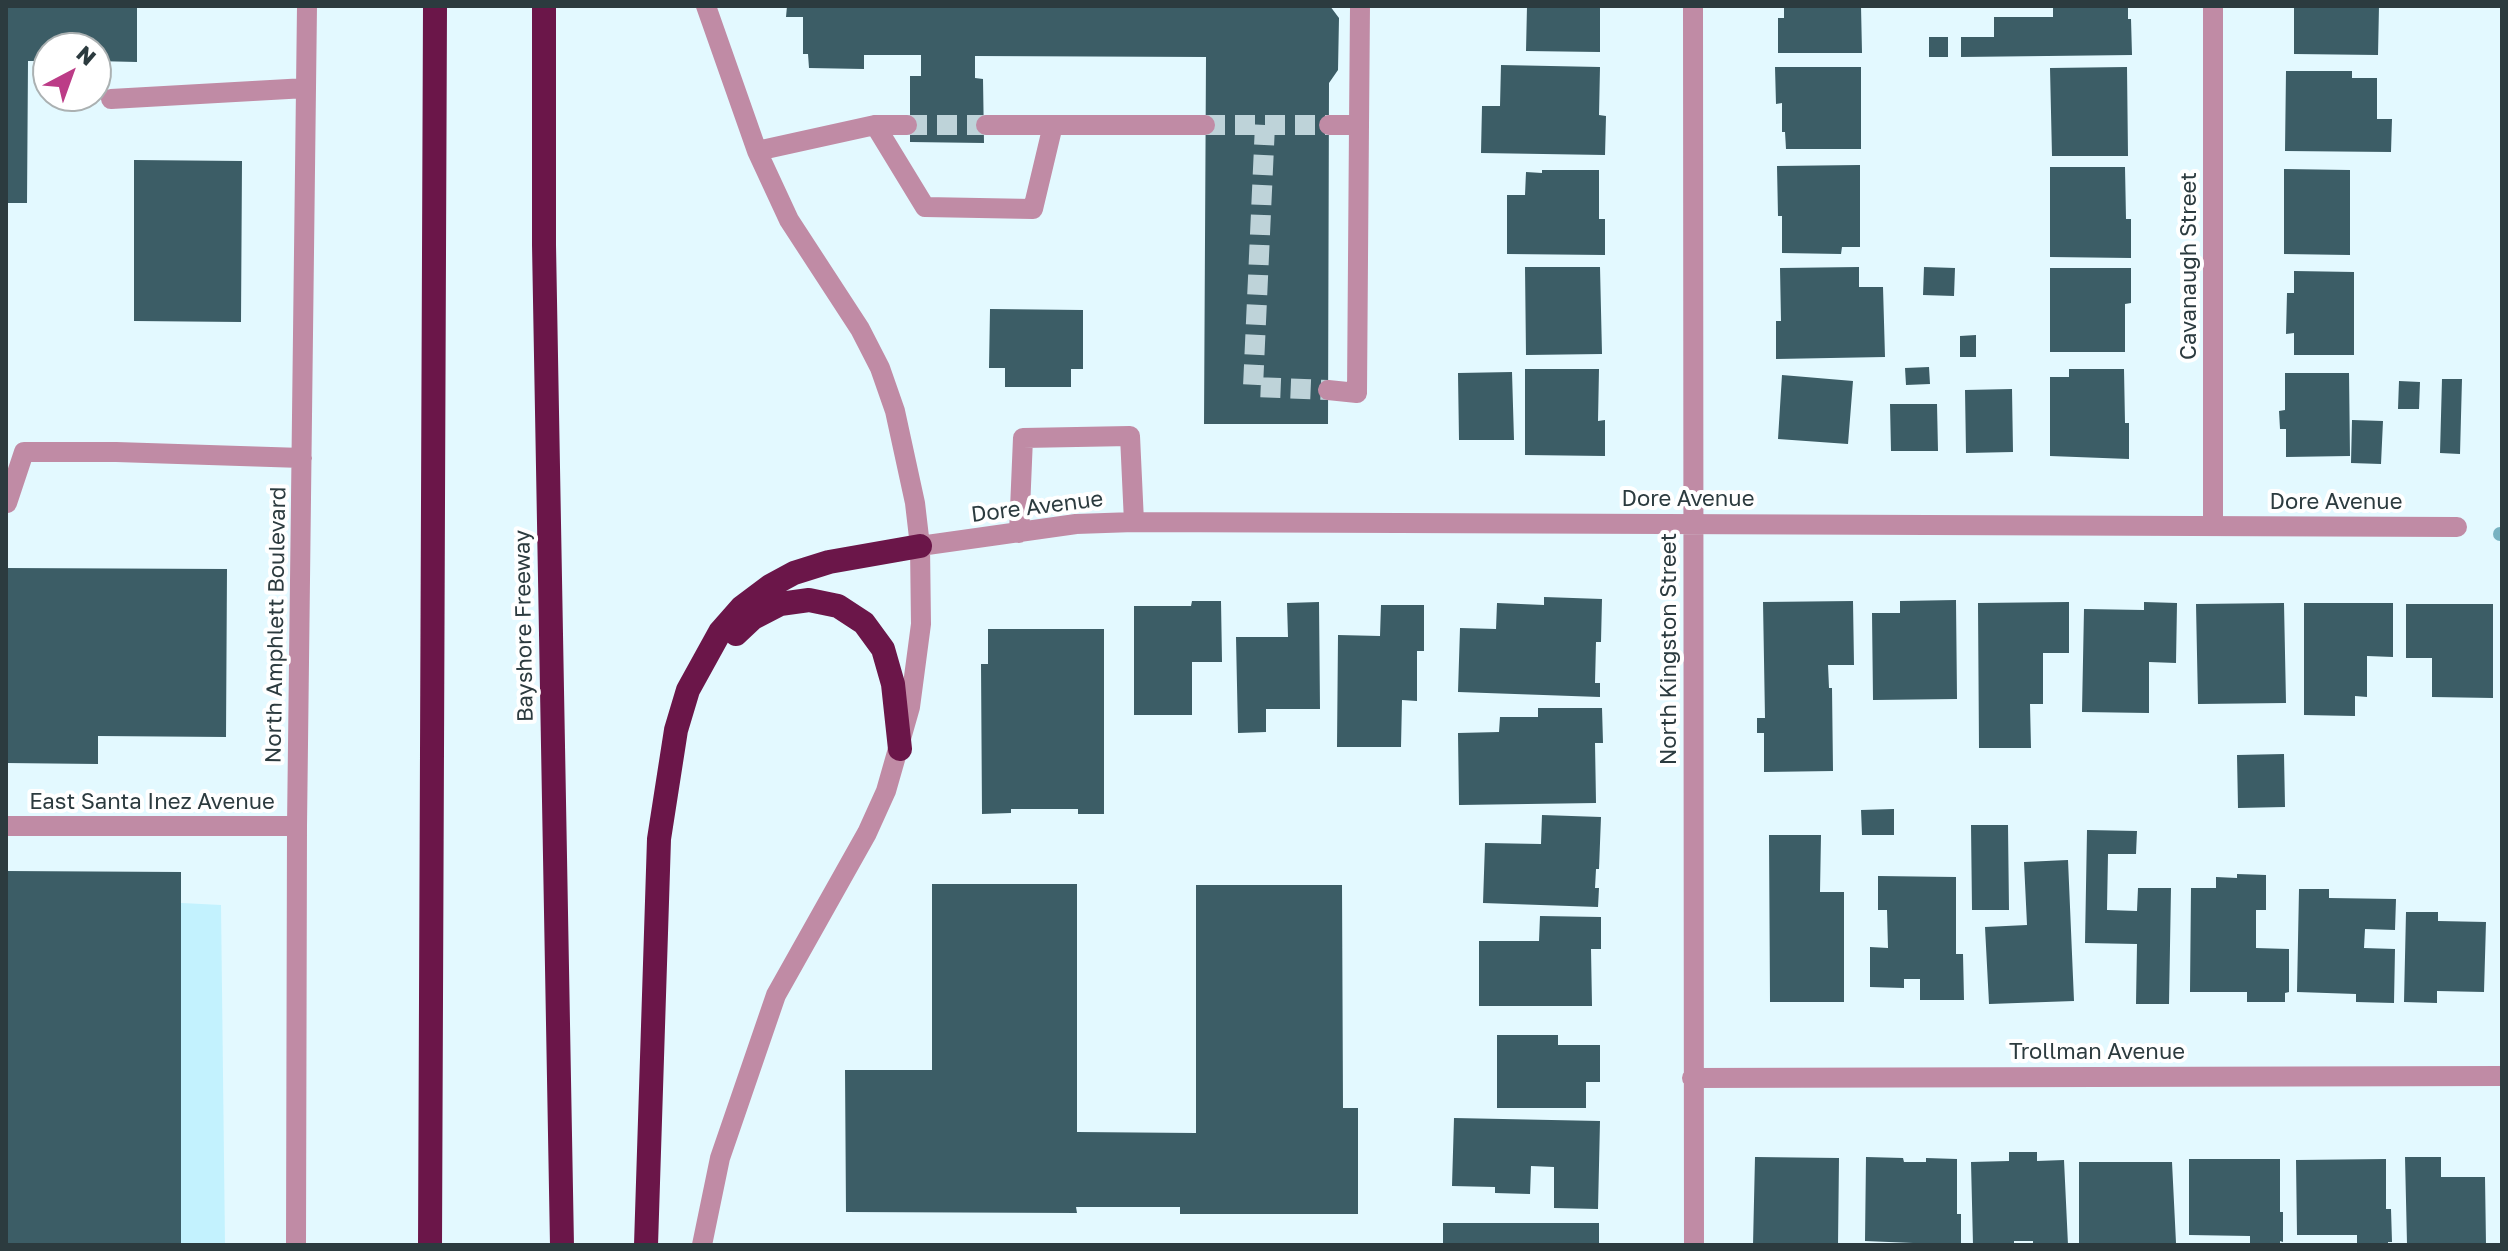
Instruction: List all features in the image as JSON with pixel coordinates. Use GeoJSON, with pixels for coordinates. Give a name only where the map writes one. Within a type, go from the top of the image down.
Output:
{"type":"FeatureCollection","features":[{"type":"Feature","properties":{"kind":"highway"},"geometry":{"type":"LineString","coordinates":[[430,1245],[435,6]]}},
{"type":"Feature","properties":{"kind":"highway","name":"Bayshore Freeway"},"geometry":{"type":"LineString","coordinates":[[544,6],[544,245],[562,1245]]}},
{"type":"Feature","properties":{"kind":"highway"},"geometry":{"type":"LineString","coordinates":[[646,1245],[659,839],[676,730],[688,690],[720,632],[742,607],[770,586],[794,573],[829,562],[920,546]]}},
{"type":"Feature","properties":{"kind":"highway"},"geometry":{"type":"LineString","coordinates":[[676,730],[697,683],[728,640],[753,618],[780,604],[809,600],[838,606],[864,623],[883,649],[893,684],[900,749]]}},
{"type":"Feature","properties":{"kind":"street","name":"North Amphlett Boulevard"},"geometry":{"type":"LineString","coordinates":[[296,1245],[297,826],[307,6]]}},
{"type":"Feature","properties":{"kind":"street"},"geometry":{"type":"LineString","coordinates":[[702,1245],[720,1158],[776,995],[867,833],[886,791],[900,749],[918,662],[921,624],[920,546],[906,456],[895,411],[880,368],[852,315],[789,220],[757,151],[706,6]]}},
{"type":"Feature","properties":{"kind":"street"},"geometry":{"type":"LineString","coordinates":[[1328,390],[1357,393],[1360,6]]}},
{"type":"Feature","properties":{"kind":"street","name":"North Kingston Street"},"geometry":{"type":"LineString","coordinates":[[1693,6],[1694,1245]]}},
{"type":"Feature","properties":{"kind":"street","name":"Cavanaugh Street"},"geometry":{"type":"LineString","coordinates":[[2213,6],[2213,525]]}},
{"type":"Feature","properties":{"kind":"street"},"geometry":{"type":"LineString","coordinates":[[112,99],[306,88]]}},
{"type":"Feature","properties":{"kind":"street"},"geometry":{"type":"LineString","coordinates":[[757,151],[875,125],[907,125]]}},
{"type":"Feature","properties":{"kind":"street"},"geometry":{"type":"LineString","coordinates":[[875,125],[925,207],[1033,209],[1053,125]]}},
{"type":"Feature","properties":{"kind":"street"},"geometry":{"type":"LineString","coordinates":[[986,125],[1205,125]]}},
{"type":"Feature","properties":{"kind":"street"},"geometry":{"type":"LineString","coordinates":[[1329,125],[1359,125]]}},
{"type":"Feature","properties":{"kind":"street"},"geometry":{"type":"LineString","coordinates":[[1019,533],[1023,438],[1130,436],[1134,522]]}},
{"type":"Feature","properties":{"kind":"street"},"geometry":{"type":"LineString","coordinates":[[7,503],[24,452],[302,458]]}},
{"type":"Feature","properties":{"kind":"street","name":"Dore Avenue"},"geometry":{"type":"LineString","coordinates":[[920,546],[1076,524],[1134,522],[2457,527]]}},
{"type":"Feature","properties":{"kind":"street","name":"East Santa Inez Avenue"},"geometry":{"type":"LineString","coordinates":[[6,826],[297,826]]}},
{"type":"Feature","properties":{"kind":"street","name":"Trollman Avenue"},"geometry":{"type":"LineString","coordinates":[[1692,1078],[2502,1076]]}},
{"type":"Feature","properties":{"kind":"shaded area"},"geometry":{"type":"Polygon","coordinates":[[[6,894],[221,905],[225,1245],[6,1245],[6,894]]]}},
{"type":"Feature","properties":{"kind":"building"},"geometry":{"type":"Polygon","coordinates":[[[6,6],[137,6],[137,62],[112,61],[112,32],[32,32],[32,61],[28,61],[27,203],[6,203],[6,6]]]}},
{"type":"Feature","properties":{"kind":"building"},"geometry":{"type":"Polygon","coordinates":[[[787,6],[1330,6],[1339,18],[1338,70],[1329,83],[1328,424],[1204,424],[1206,57],[975,56],[975,78],[983,79],[984,143],[910,142],[910,76],[921,76],[921,55],[864,55],[864,69],[809,68],[808,54],[803,54],[803,17],[786,17],[787,6]]]}},
{"type":"Feature","properties":{"kind":"building"},"geometry":{"type":"Polygon","coordinates":[[[1527,6],[1600,6],[1600,52],[1526,51],[1527,6]]]}},
{"type":"Feature","properties":{"kind":"building"},"geometry":{"type":"Polygon","coordinates":[[[1784,6],[1861,6],[1862,53],[1778,53],[1778,18],[1784,18],[1784,6]]]}},
{"type":"Feature","properties":{"kind":"building"},"geometry":{"type":"Polygon","coordinates":[[[2053,6],[2128,6],[2132,55],[1961,57],[1961,37],[1994,37],[1994,17],[2053,17],[2053,6]]]}},
{"type":"Feature","properties":{"kind":"building"},"geometry":{"type":"Polygon","coordinates":[[[2294,6],[2379,6],[2378,55],[2294,54],[2294,6]]]}},
{"type":"Feature","properties":{"kind":"building"},"geometry":{"type":"Polygon","coordinates":[[[1929,37],[1948,37],[1948,57],[1929,57],[1929,37]]]}},
{"type":"Feature","properties":{"kind":"building"},"geometry":{"type":"Polygon","coordinates":[[[1501,65],[1600,67],[1599,115],[1606,116],[1605,155],[1481,153],[1482,106],[1500,106],[1501,65]]]}},
{"type":"Feature","properties":{"kind":"building"},"geometry":{"type":"Polygon","coordinates":[[[1775,67],[1861,67],[1861,149],[1786,149],[1785,132],[1782,132],[1782,103],[1776,104],[1775,67]]]}},
{"type":"Feature","properties":{"kind":"building"},"geometry":{"type":"Polygon","coordinates":[[[2127,67],[2128,156],[2052,156],[2050,68],[2127,67]]]}},
{"type":"Feature","properties":{"kind":"building"},"geometry":{"type":"Polygon","coordinates":[[[2286,71],[2352,71],[2352,78],[2377,78],[2377,119],[2392,119],[2391,152],[2285,151],[2286,71]]]}},
{"type":"Feature","properties":{"kind":"building"},"geometry":{"type":"Polygon","coordinates":[[[134,160],[242,161],[241,322],[134,321],[134,160]]]}},
{"type":"Feature","properties":{"kind":"building"},"geometry":{"type":"Polygon","coordinates":[[[1860,165],[1860,247],[1842,247],[1841,254],[1782,253],[1777,166],[1860,165]]]}},
{"type":"Feature","properties":{"kind":"building"},"geometry":{"type":"Polygon","coordinates":[[[2050,167],[2125,167],[2126,219],[2131,219],[2131,258],[2050,257],[2050,167]]]}},
{"type":"Feature","properties":{"kind":"building"},"geometry":{"type":"Polygon","coordinates":[[[2284,169],[2350,170],[2350,255],[2284,254],[2284,169]]]}},
{"type":"Feature","properties":{"kind":"building"},"geometry":{"type":"Polygon","coordinates":[[[1542,170],[1599,170],[1599,219],[1605,219],[1605,255],[1507,254],[1507,195],[1525,195],[1526,172],[1542,173],[1542,170]]]}},
{"type":"Feature","properties":{"kind":"building"},"geometry":{"type":"Polygon","coordinates":[[[1525,267],[1600,267],[1602,354],[1526,355],[1525,267]]]}},
{"type":"Feature","properties":{"kind":"building"},"geometry":{"type":"Polygon","coordinates":[[[1859,267],[1859,287],[1883,287],[1885,357],[1776,359],[1776,321],[1781,321],[1780,268],[1859,267]]]}},
{"type":"Feature","properties":{"kind":"building"},"geometry":{"type":"Polygon","coordinates":[[[1924,267],[1955,268],[1954,296],[1923,295],[1924,267]]]}},
{"type":"Feature","properties":{"kind":"building"},"geometry":{"type":"Polygon","coordinates":[[[2050,268],[2131,268],[2131,303],[2125,304],[2125,352],[2050,352],[2050,268]]]}},
{"type":"Feature","properties":{"kind":"building"},"geometry":{"type":"Polygon","coordinates":[[[2294,271],[2354,272],[2354,355],[2294,355],[2294,333],[2286,334],[2287,293],[2294,293],[2294,271]]]}},
{"type":"Feature","properties":{"kind":"building"},"geometry":{"type":"Polygon","coordinates":[[[990,309],[1083,310],[1083,369],[1071,369],[1071,387],[1005,387],[1005,368],[989,368],[990,309]]]}},
{"type":"Feature","properties":{"kind":"building"},"geometry":{"type":"Polygon","coordinates":[[[1976,335],[1976,357],[1960,357],[1960,336],[1976,335]]]}},
{"type":"Feature","properties":{"kind":"building"},"geometry":{"type":"Polygon","coordinates":[[[1929,367],[1930,384],[1906,385],[1905,368],[1929,367]]]}},
{"type":"Feature","properties":{"kind":"building"},"geometry":{"type":"Polygon","coordinates":[[[1525,369],[1599,369],[1598,421],[1605,420],[1605,456],[1525,455],[1525,369]]]}},
{"type":"Feature","properties":{"kind":"building"},"geometry":{"type":"Polygon","coordinates":[[[2069,369],[2124,369],[2129,459],[2050,456],[2050,377],[2069,377],[2069,369]]]}},
{"type":"Feature","properties":{"kind":"building"},"geometry":{"type":"Polygon","coordinates":[[[1512,372],[1514,440],[1459,440],[1458,373],[1512,372]]]}},
{"type":"Feature","properties":{"kind":"building"},"geometry":{"type":"Polygon","coordinates":[[[2285,373],[2349,373],[2350,456],[2286,457],[2286,429],[2280,429],[2279,411],[2285,410],[2285,373]]]}},
{"type":"Feature","properties":{"kind":"building"},"geometry":{"type":"Polygon","coordinates":[[[1782,375],[1853,381],[1848,444],[1778,439],[1782,375]]]}},
{"type":"Feature","properties":{"kind":"building"},"geometry":{"type":"Polygon","coordinates":[[[2442,379],[2462,379],[2460,454],[2440,453],[2442,379]]]}},
{"type":"Feature","properties":{"kind":"building"},"geometry":{"type":"Polygon","coordinates":[[[2399,381],[2420,382],[2419,409],[2398,409],[2399,381]]]}},
{"type":"Feature","properties":{"kind":"building"},"geometry":{"type":"Polygon","coordinates":[[[2012,389],[2013,452],[1966,453],[1965,390],[2012,389]]]}},
{"type":"Feature","properties":{"kind":"building"},"geometry":{"type":"Polygon","coordinates":[[[1890,404],[1937,404],[1938,451],[1891,451],[1890,404]]]}},
{"type":"Feature","properties":{"kind":"building"},"geometry":{"type":"Polygon","coordinates":[[[2352,420],[2383,421],[2381,464],[2351,463],[2352,420]]]}},
{"type":"Feature","properties":{"kind":"building"},"geometry":{"type":"Polygon","coordinates":[[[6,568],[227,569],[226,737],[98,736],[98,764],[6,763],[6,568]]]}},
{"type":"Feature","properties":{"kind":"building"},"geometry":{"type":"Polygon","coordinates":[[[1544,597],[1602,599],[1601,642],[1596,642],[1595,683],[1600,683],[1600,697],[1458,692],[1460,628],[1496,629],[1497,603],[1544,605],[1544,597]]]}},
{"type":"Feature","properties":{"kind":"building"},"geometry":{"type":"Polygon","coordinates":[[[1956,600],[1957,699],[1873,700],[1872,613],[1900,613],[1900,601],[1956,600]]]}},
{"type":"Feature","properties":{"kind":"building"},"geometry":{"type":"Polygon","coordinates":[[[1192,601],[1221,601],[1222,662],[1192,662],[1192,715],[1134,715],[1134,606],[1191,606],[1192,601]]]}},
{"type":"Feature","properties":{"kind":"building"},"geometry":{"type":"Polygon","coordinates":[[[1853,601],[1854,665],[1828,665],[1829,688],[1832,688],[1833,771],[1764,772],[1764,733],[1757,733],[1757,718],[1765,718],[1763,602],[1853,601]]]}},
{"type":"Feature","properties":{"kind":"building"},"geometry":{"type":"Polygon","coordinates":[[[1319,602],[1320,709],[1266,709],[1266,732],[1238,733],[1236,637],[1288,637],[1287,603],[1319,602]]]}},
{"type":"Feature","properties":{"kind":"building"},"geometry":{"type":"Polygon","coordinates":[[[2069,602],[2069,653],[2043,653],[2043,704],[2030,704],[2031,748],[1979,748],[1978,603],[2069,602]]]}},
{"type":"Feature","properties":{"kind":"building"},"geometry":{"type":"Polygon","coordinates":[[[2144,602],[2177,603],[2176,663],[2149,662],[2149,713],[2082,712],[2084,609],[2144,610],[2144,602]]]}},
{"type":"Feature","properties":{"kind":"building"},"geometry":{"type":"Polygon","coordinates":[[[2284,603],[2286,703],[2198,704],[2196,604],[2284,603]]]}},
{"type":"Feature","properties":{"kind":"building"},"geometry":{"type":"Polygon","coordinates":[[[2304,603],[2393,603],[2393,657],[2367,656],[2367,697],[2355,696],[2355,716],[2304,715],[2304,603]]]}},
{"type":"Feature","properties":{"kind":"building"},"geometry":{"type":"Polygon","coordinates":[[[2406,604],[2493,604],[2493,698],[2432,697],[2432,658],[2406,658],[2406,604]]]}},
{"type":"Feature","properties":{"kind":"building"},"geometry":{"type":"Polygon","coordinates":[[[1381,605],[1424,605],[1424,651],[1417,651],[1417,701],[1402,700],[1401,747],[1337,747],[1338,635],[1380,636],[1381,605]]]}},
{"type":"Feature","properties":{"kind":"building"},"geometry":{"type":"Polygon","coordinates":[[[988,629],[1104,629],[1104,814],[1078,814],[1078,809],[1011,809],[1011,813],[982,814],[981,664],[988,664],[988,629]]]}},
{"type":"Feature","properties":{"kind":"building"},"geometry":{"type":"Polygon","coordinates":[[[1538,708],[1602,708],[1603,743],[1595,743],[1596,803],[1459,805],[1458,733],[1499,732],[1500,717],[1538,717],[1538,708]]]}},
{"type":"Feature","properties":{"kind":"building"},"geometry":{"type":"Polygon","coordinates":[[[2284,754],[2285,807],[2238,808],[2237,755],[2284,754]]]}},
{"type":"Feature","properties":{"kind":"building"},"geometry":{"type":"Polygon","coordinates":[[[1894,809],[1894,835],[1862,835],[1861,810],[1894,809]]]}},
{"type":"Feature","properties":{"kind":"building"},"geometry":{"type":"Polygon","coordinates":[[[1542,815],[1601,817],[1595,888],[1599,888],[1598,907],[1483,903],[1485,843],[1541,844],[1542,815]]]}},
{"type":"Feature","properties":{"kind":"building"},"geometry":{"type":"Polygon","coordinates":[[[1971,825],[2008,825],[2009,910],[1972,910],[1971,825]]]}},
{"type":"Feature","properties":{"kind":"building"},"geometry":{"type":"Polygon","coordinates":[[[2087,830],[2137,831],[2136,854],[2108,854],[2107,910],[2137,911],[2138,888],[2171,888],[2169,1004],[2136,1004],[2137,944],[2085,943],[2087,830]]]}},
{"type":"Feature","properties":{"kind":"building"},"geometry":{"type":"Polygon","coordinates":[[[1769,835],[1821,835],[1820,892],[1844,892],[1844,1002],[1770,1002],[1769,835]]]}},
{"type":"Feature","properties":{"kind":"building"},"geometry":{"type":"Polygon","coordinates":[[[2068,860],[2074,1001],[1989,1004],[1985,927],[2027,925],[2024,862],[2068,860]]]}},
{"type":"Feature","properties":{"kind":"building"},"geometry":{"type":"Polygon","coordinates":[[[6,871],[181,872],[181,1245],[6,1245],[6,871]]]}},
{"type":"Feature","properties":{"kind":"building"},"geometry":{"type":"Polygon","coordinates":[[[2237,874],[2266,875],[2266,910],[2256,910],[2256,948],[2289,949],[2289,992],[2285,993],[2285,1002],[2247,1002],[2247,992],[2190,992],[2191,888],[2216,888],[2216,877],[2237,878],[2237,874]]]}},
{"type":"Feature","properties":{"kind":"building"},"geometry":{"type":"Polygon","coordinates":[[[1878,876],[1956,877],[1956,954],[1963,954],[1964,1000],[1920,1000],[1920,979],[1904,979],[1904,988],[1870,987],[1870,947],[1888,948],[1887,910],[1878,910],[1878,876]]]}},
{"type":"Feature","properties":{"kind":"building"},"geometry":{"type":"Polygon","coordinates":[[[932,884],[1077,884],[1077,1132],[1196,1133],[1196,885],[1342,885],[1343,1108],[1358,1108],[1358,1214],[1180,1214],[1180,1207],[1076,1207],[1077,1213],[846,1212],[845,1070],[932,1070],[932,884]]]}},
{"type":"Feature","properties":{"kind":"building"},"geometry":{"type":"Polygon","coordinates":[[[2299,889],[2329,889],[2329,898],[2396,899],[2395,930],[2365,929],[2364,948],[2395,949],[2394,1003],[2356,1002],[2356,994],[2297,992],[2299,889]]]}},
{"type":"Feature","properties":{"kind":"building"},"geometry":{"type":"Polygon","coordinates":[[[2406,912],[2438,912],[2438,921],[2486,922],[2484,992],[2437,991],[2437,1003],[2404,1002],[2406,912]]]}},
{"type":"Feature","properties":{"kind":"building"},"geometry":{"type":"Polygon","coordinates":[[[1540,916],[1601,917],[1601,949],[1591,949],[1592,1006],[1479,1006],[1479,941],[1539,941],[1540,916]]]}},
{"type":"Feature","properties":{"kind":"building"},"geometry":{"type":"Polygon","coordinates":[[[1497,1035],[1558,1035],[1558,1045],[1600,1045],[1600,1082],[1586,1082],[1586,1108],[1497,1108],[1497,1035]]]}},
{"type":"Feature","properties":{"kind":"building"},"geometry":{"type":"Polygon","coordinates":[[[1454,1118],[1600,1121],[1598,1209],[1554,1208],[1554,1167],[1531,1166],[1530,1194],[1495,1193],[1495,1187],[1452,1186],[1454,1118]]]}},
{"type":"Feature","properties":{"kind":"building"},"geometry":{"type":"Polygon","coordinates":[[[2009,1152],[2037,1152],[2037,1161],[2064,1160],[2068,1245],[2033,1245],[2033,1241],[2014,1241],[2014,1245],[1973,1245],[1971,1162],[2009,1161],[2009,1152]]]}},
{"type":"Feature","properties":{"kind":"building"},"geometry":{"type":"Polygon","coordinates":[[[1755,1157],[1839,1158],[1838,1245],[1753,1245],[1755,1157]]]}},
{"type":"Feature","properties":{"kind":"building"},"geometry":{"type":"Polygon","coordinates":[[[1866,1157],[1903,1158],[1904,1162],[1926,1162],[1926,1158],[1957,1159],[1957,1214],[1961,1214],[1961,1245],[1865,1241],[1866,1157]]]}},
{"type":"Feature","properties":{"kind":"building"},"geometry":{"type":"Polygon","coordinates":[[[2405,1157],[2441,1157],[2441,1177],[2485,1177],[2486,1245],[2407,1244],[2405,1157]]]}},
{"type":"Feature","properties":{"kind":"building"},"geometry":{"type":"Polygon","coordinates":[[[2189,1159],[2280,1159],[2283,1242],[2280,1241],[2280,1245],[2250,1245],[2250,1236],[2189,1235],[2189,1159]]]}},
{"type":"Feature","properties":{"kind":"building"},"geometry":{"type":"Polygon","coordinates":[[[2386,1159],[2386,1209],[2391,1209],[2392,1242],[2388,1245],[2357,1245],[2357,1235],[2297,1235],[2296,1160],[2386,1159]]]}},
{"type":"Feature","properties":{"kind":"building"},"geometry":{"type":"Polygon","coordinates":[[[2079,1162],[2172,1162],[2176,1243],[2079,1245],[2079,1162]]]}},
{"type":"Feature","properties":{"kind":"building"},"geometry":{"type":"Polygon","coordinates":[[[1443,1223],[1599,1223],[1599,1245],[1443,1245],[1443,1223]]]}},
{"type":"Feature","properties":{"kind":"tunnel"},"geometry":{"type":"LineString","coordinates":[[907,125],[986,125]]}},
{"type":"Feature","properties":{"kind":"tunnel"},"geometry":{"type":"LineString","coordinates":[[1205,125],[1329,125]]}},
{"type":"Feature","properties":{"kind":"tunnel"},"geometry":{"type":"LineString","coordinates":[[1265,125],[1253,387],[1328,390]]}}]}
